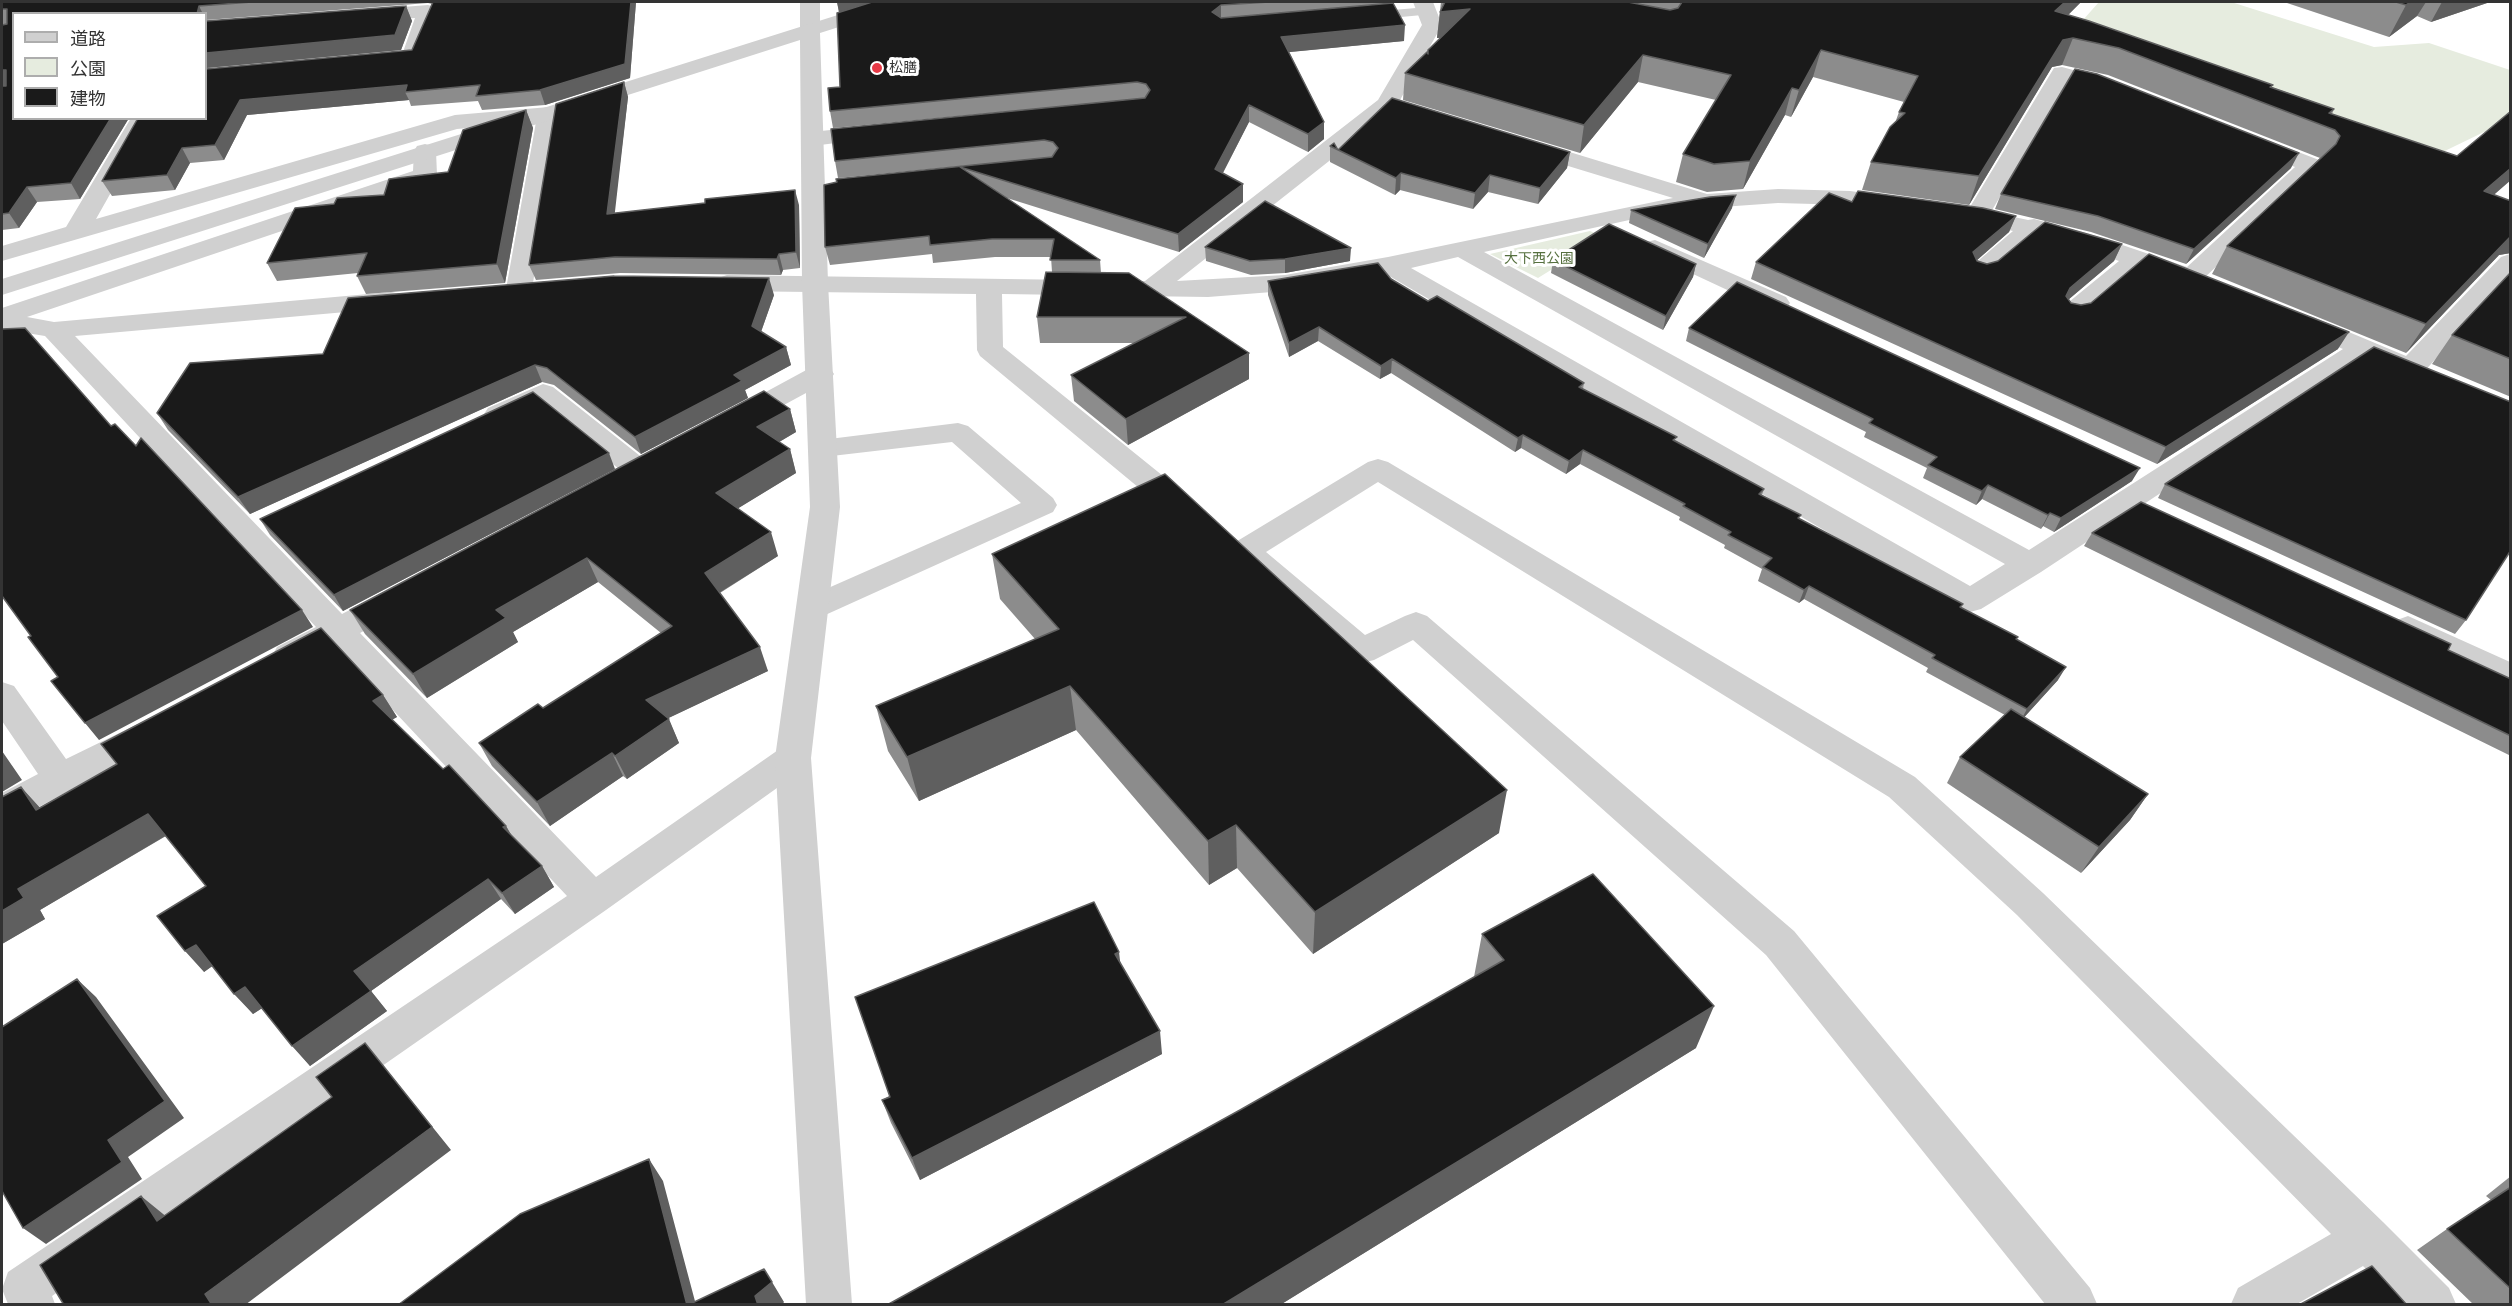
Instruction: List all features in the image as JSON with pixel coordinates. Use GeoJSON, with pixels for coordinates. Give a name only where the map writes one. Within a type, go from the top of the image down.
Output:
{"type":"FeatureCollection","features":[{"type":"Feature","properties":{"kind":"street"},"geometry":{"type":"LineString","coordinates":[[2,287],[425,151],[549,114],[810,16],[898,2]]}},
{"type":"Feature","properties":{"kind":"street"},"geometry":{"type":"LineString","coordinates":[[1149,290],[1387,104],[1433,10]]}},
{"type":"Feature","properties":{"kind":"street"},"geometry":{"type":"LineString","coordinates":[[346,17],[428,11],[411,57],[377,61]]}},
{"type":"Feature","properties":{"kind":"street"},"geometry":{"type":"LineString","coordinates":[[810,16],[812,138],[825,189],[815,283],[825,507],[793,758],[830,1305]]}},
{"type":"Feature","properties":{"kind":"street"},"geometry":{"type":"LineString","coordinates":[[1977,215],[2062,73],[2099,82],[2131,95]]}},
{"type":"Feature","properties":{"kind":"street"},"geometry":{"type":"LineString","coordinates":[[1387,104],[1410,111]]}},
{"type":"Feature","properties":{"kind":"street"},"geometry":{"type":"LineString","coordinates":[[2,254],[455,122],[549,114]]}},
{"type":"Feature","properties":{"kind":"street"},"geometry":{"type":"LineString","coordinates":[[518,289],[549,114]]}},
{"type":"Feature","properties":{"kind":"street"},"geometry":{"type":"LineString","coordinates":[[76,232],[141,120]]}},
{"type":"Feature","properties":{"kind":"street"},"geometry":{"type":"LineString","coordinates":[[812,138],[894,131]]}},
{"type":"Feature","properties":{"kind":"street"},"geometry":{"type":"LineString","coordinates":[[700,283],[1208,289],[1285,282],[1388,265],[1596,220],[1707,201],[1778,196],[1839,198],[1935,208],[2034,226],[2138,257],[2202,281],[2311,165],[2237,136]]}},
{"type":"Feature","properties":{"kind":"street"},"geometry":{"type":"LineString","coordinates":[[1501,138],[1707,201]]}},
{"type":"Feature","properties":{"kind":"street"},"geometry":{"type":"LineString","coordinates":[[2,319],[425,175],[425,151]]}},
{"type":"Feature","properties":{"kind":"street"},"geometry":{"type":"LineString","coordinates":[[1596,220],[1802,315]]}},
{"type":"Feature","properties":{"kind":"street"},"geometry":{"type":"LineString","coordinates":[[1981,271],[2034,226]]}},
{"type":"Feature","properties":{"kind":"street"},"geometry":{"type":"LineString","coordinates":[[1463,250],[2030,564]]}},
{"type":"Feature","properties":{"kind":"street"},"geometry":{"type":"LineString","coordinates":[[2073,312],[2138,257]]}},
{"type":"Feature","properties":{"kind":"street"},"geometry":{"type":"LineString","coordinates":[[2277,312],[2422,372],[2511,262]]}},
{"type":"Feature","properties":{"kind":"street"},"geometry":{"type":"LineString","coordinates":[[1388,265],[1970,601],[2132,500],[2148,474],[2363,348]]}},
{"type":"Feature","properties":{"kind":"street"},"geometry":{"type":"LineString","coordinates":[[989,288],[990,350],[1167,495]]}},
{"type":"Feature","properties":{"kind":"street"},"geometry":{"type":"LineString","coordinates":[[2,319],[54,330],[414,298]]}},
{"type":"Feature","properties":{"kind":"street"},"geometry":{"type":"LineString","coordinates":[[54,330],[256,526],[338,630],[593,899]]}},
{"type":"Feature","properties":{"kind":"street"},"geometry":{"type":"LineString","coordinates":[[710,433],[820,374]]}},
{"type":"Feature","properties":{"kind":"street"},"geometry":{"type":"LineString","coordinates":[[469,427],[543,393],[639,471]]}},
{"type":"Feature","properties":{"kind":"street"},"geometry":{"type":"LineString","coordinates":[[812,608],[1042,506],[958,432],[823,448]]}},
{"type":"Feature","properties":{"kind":"street"},"geometry":{"type":"LineString","coordinates":[[608,487],[669,454]]}},
{"type":"Feature","properties":{"kind":"street"},"geometry":{"type":"LineString","coordinates":[[2074,1305],[1780,943],[1416,624],[1362,651],[1245,551],[1378,469],[1902,788],[2030,904],[2433,1305]]}},
{"type":"Feature","properties":{"kind":"street"},"geometry":{"type":"LineString","coordinates":[[2132,500],[2164,515]]}},
{"type":"Feature","properties":{"kind":"street"},"geometry":{"type":"LineString","coordinates":[[266,669],[421,586]]}},
{"type":"Feature","properties":{"kind":"street"},"geometry":{"type":"LineString","coordinates":[[2380,616],[2511,676]]}},
{"type":"Feature","properties":{"kind":"street"},"geometry":{"type":"LineString","coordinates":[[2,695],[60,778]]}},
{"type":"Feature","properties":{"kind":"street"},"geometry":{"type":"LineString","coordinates":[[2,810],[173,718]]}},
{"type":"Feature","properties":{"kind":"street"},"geometry":{"type":"LineString","coordinates":[[32,1305],[24,1288],[593,899],[793,758]]}},
{"type":"Feature","properties":{"kind":"street"},"geometry":{"type":"LineString","coordinates":[[2254,1305],[2367,1238]]}},
{"type":"Feature","properties":{"kind":"lane"},"geometry":{"type":"LineString","coordinates":[[1359,16],[1433,10]]}},
{"type":"Feature","properties":{"kind":"green space"},"geometry":{"type":"Polygon","coordinates":[[[2099,2],[2231,2],[2374,47],[2429,43],[2510,70],[2510,144],[2484,132],[2420,163],[2083,20],[2099,2]]]}},
{"type":"Feature","properties":{"kind":"green space","name":"大下西公園"},"geometry":{"type":"Polygon","coordinates":[[[1590,231],[1604,237],[1538,278],[1490,254],[1590,231]]]}},
{"type":"Feature","properties":{"kind":"building"},"geometry":{"type":"Polygon","coordinates":[[[2,2],[252,2],[199,6],[198,12],[12,12],[12,120],[110,120],[71,183],[27,187],[9,213],[2,214],[2,86],[6,86],[6,70],[2,70],[2,25],[7,24],[7,9],[2,9],[2,2]]]}},
{"type":"Feature","properties":{"kind":"building"},"geometry":{"type":"Polygon","coordinates":[[[433,2],[631,2],[625,64],[540,90],[476,96],[480,85],[405,92],[407,85],[240,100],[215,145],[182,148],[167,175],[102,181],[137,120],[207,120],[207,69],[412,50],[433,2]]]}},
{"type":"Feature","properties":{"kind":"building"},"geometry":{"type":"Polygon","coordinates":[[[872,2],[1269,2],[1221,5],[1212,12],[1221,18],[1393,3],[1405,25],[1281,37],[1324,122],[1308,134],[1249,105],[1215,169],[1243,184],[1178,234],[960,167],[1100,260],[1050,260],[1054,239],[992,239],[930,245],[929,236],[825,247],[824,185],[837,182],[836,179],[1052,157],[1058,148],[1053,142],[1044,140],[835,161],[831,129],[1145,98],[1150,90],[1146,84],[1137,82],[830,111],[828,88],[840,87],[837,13],[872,2]]]}},
{"type":"Feature","properties":{"kind":"building"},"geometry":{"type":"Polygon","coordinates":[[[1445,2],[1628,2],[1670,10],[1678,8],[1682,2],[2065,2],[2055,11],[2273,85],[2270,87],[2334,109],[2329,113],[2457,156],[2511,111],[2511,168],[2484,191],[2511,201],[2511,236],[2426,324],[2227,246],[2336,144],[2340,136],[2335,130],[2119,48],[2073,38],[2063,40],[1979,176],[1871,162],[1890,127],[1905,113],[1899,112],[1918,76],[1821,50],[1799,90],[1792,88],[1750,161],[1714,164],[1683,154],[1731,75],[1643,55],[1584,125],[1405,73],[1427,52],[1428,54],[1428,50],[1470,9],[1440,12],[1445,2]]]}},
{"type":"Feature","properties":{"kind":"building"},"geometry":{"type":"Polygon","coordinates":[[[406,6],[395,35],[207,53],[207,21],[406,6]]]}},
{"type":"Feature","properties":{"kind":"building"},"geometry":{"type":"Polygon","coordinates":[[[2075,69],[2097,74],[2299,153],[2194,249],[2098,216],[2001,194],[2075,69]]]}},
{"type":"Feature","properties":{"kind":"building"},"geometry":{"type":"Polygon","coordinates":[[[624,82],[607,214],[705,203],[705,199],[795,190],[796,252],[779,254],[777,259],[615,257],[529,265],[556,104],[624,82]]]}},
{"type":"Feature","properties":{"kind":"building"},"geometry":{"type":"Polygon","coordinates":[[[1392,98],[1570,152],[1540,188],[1490,175],[1475,193],[1401,173],[1396,178],[1338,150],[1392,98]]]}},
{"type":"Feature","properties":{"kind":"building"},"geometry":{"type":"Polygon","coordinates":[[[526,110],[497,264],[357,276],[367,253],[267,263],[295,208],[334,204],[337,198],[384,195],[389,179],[448,172],[463,130],[526,110]]]}},
{"type":"Feature","properties":{"kind":"building"},"geometry":{"type":"Polygon","coordinates":[[[1858,191],[1983,208],[2016,216],[1973,252],[1977,261],[1987,264],[1998,261],[2045,222],[2122,244],[2070,288],[2066,296],[2071,303],[2081,305],[2091,303],[2149,254],[2349,332],[2166,447],[1756,262],[1829,193],[1852,202],[1858,191]]]}},
{"type":"Feature","properties":{"kind":"building"},"geometry":{"type":"Polygon","coordinates":[[[1736,195],[1708,244],[1631,210],[1710,197],[1736,195]]]}},
{"type":"Feature","properties":{"kind":"building"},"geometry":{"type":"Polygon","coordinates":[[[1265,201],[1351,248],[1285,259],[1250,261],[1205,247],[1265,201]]]}},
{"type":"Feature","properties":{"kind":"building"},"geometry":{"type":"Polygon","coordinates":[[[1609,224],[1696,264],[1666,316],[1553,260],[1609,224]]]}},
{"type":"Feature","properties":{"kind":"building"},"geometry":{"type":"Polygon","coordinates":[[[1378,263],[1391,279],[1428,301],[1437,296],[1584,383],[1579,387],[1677,437],[1673,440],[1764,489],[1759,494],[1801,515],[1798,518],[1963,604],[1960,607],[2018,637],[2016,639],[2066,667],[2027,709],[1932,658],[1935,655],[1809,586],[1804,590],[1763,567],[1772,558],[1728,535],[1731,532],[1683,506],[1685,504],[1583,450],[1569,461],[1523,435],[1518,438],[1392,359],[1381,366],[1319,327],[1289,343],[1268,281],[1378,263]]]}},
{"type":"Feature","properties":{"kind":"building"},"geometry":{"type":"Polygon","coordinates":[[[1046,272],[1129,273],[1249,353],[1126,419],[1071,375],[1186,317],[1037,317],[1046,272]]]}},
{"type":"Feature","properties":{"kind":"building"},"geometry":{"type":"Polygon","coordinates":[[[2511,272],[2511,359],[2452,335],[2511,272]]]}},
{"type":"Feature","properties":{"kind":"building"},"geometry":{"type":"Polygon","coordinates":[[[614,276],[769,278],[752,326],[786,347],[734,375],[742,381],[635,437],[547,368],[535,365],[238,497],[157,413],[190,363],[323,354],[348,298],[614,276]]]}},
{"type":"Feature","properties":{"kind":"building"},"geometry":{"type":"Polygon","coordinates":[[[1737,282],[2140,468],[2061,518],[2050,513],[2048,515],[1988,485],[1982,491],[1928,465],[1937,457],[1869,423],[1873,419],[1689,328],[1737,282]]]}},
{"type":"Feature","properties":{"kind":"building"},"geometry":{"type":"Polygon","coordinates":[[[25,328],[111,426],[115,424],[136,446],[141,438],[302,610],[85,723],[51,681],[58,677],[28,637],[31,636],[2,596],[2,329],[25,328]]]}},
{"type":"Feature","properties":{"kind":"building"},"geometry":{"type":"Polygon","coordinates":[[[2374,347],[2511,402],[2511,550],[2466,620],[2165,484],[2374,347]]]}},
{"type":"Feature","properties":{"kind":"building"},"geometry":{"type":"Polygon","coordinates":[[[764,391],[790,409],[757,427],[790,449],[716,493],[771,532],[705,573],[760,647],[646,700],[669,719],[615,756],[612,753],[537,802],[479,743],[538,704],[543,708],[672,626],[587,558],[496,610],[506,618],[413,674],[350,610],[764,391]]]}},
{"type":"Feature","properties":{"kind":"building"},"geometry":{"type":"Polygon","coordinates":[[[533,392],[609,453],[334,595],[260,519],[533,392]]]}},
{"type":"Feature","properties":{"kind":"building"},"geometry":{"type":"Polygon","coordinates":[[[1165,474],[1507,790],[1315,912],[1236,825],[1208,841],[1070,686],[907,757],[876,706],[1059,629],[992,554],[1165,474]]]}},
{"type":"Feature","properties":{"kind":"building"},"geometry":{"type":"Polygon","coordinates":[[[2141,502],[2451,644],[2448,650],[2511,679],[2511,736],[2092,533],[2141,502]]]}},
{"type":"Feature","properties":{"kind":"building"},"geometry":{"type":"Polygon","coordinates":[[[321,628],[383,695],[373,701],[443,769],[449,765],[506,826],[503,827],[542,866],[502,893],[488,879],[354,971],[371,991],[292,1046],[245,987],[234,994],[196,945],[185,951],[157,916],[206,886],[148,814],[18,889],[24,898],[2,911],[2,797],[21,787],[36,810],[117,764],[101,744],[321,628]]]}},
{"type":"Feature","properties":{"kind":"building"},"geometry":{"type":"Polygon","coordinates":[[[2011,709],[2148,794],[2099,847],[1960,757],[2011,709]]]}},
{"type":"Feature","properties":{"kind":"building"},"geometry":{"type":"Polygon","coordinates":[[[1593,874],[1714,1006],[1222,1305],[887,1305],[1240,1110],[1504,960],[1482,934],[1593,874]]]}},
{"type":"Feature","properties":{"kind":"building"},"geometry":{"type":"Polygon","coordinates":[[[1094,902],[1119,952],[1115,954],[1160,1031],[912,1158],[882,1100],[890,1097],[855,997],[1094,902]]]}},
{"type":"Feature","properties":{"kind":"building"},"geometry":{"type":"Polygon","coordinates":[[[77,979],[165,1101],[108,1140],[122,1162],[23,1228],[2,1191],[2,1027],[77,979]]]}},
{"type":"Feature","properties":{"kind":"building"},"geometry":{"type":"Polygon","coordinates":[[[365,1043],[432,1127],[205,1294],[212,1305],[64,1305],[40,1265],[141,1196],[157,1221],[332,1097],[316,1077],[365,1043]]]}},
{"type":"Feature","properties":{"kind":"building"},"geometry":{"type":"Polygon","coordinates":[[[649,1159],[687,1305],[398,1305],[520,1214],[649,1159]]]}},
{"type":"Feature","properties":{"kind":"building"},"geometry":{"type":"Polygon","coordinates":[[[2511,1187],[2511,1289],[2447,1229],[2511,1187]]]}},
{"type":"Feature","properties":{"kind":"building"},"geometry":{"type":"Polygon","coordinates":[[[2372,1266],[2407,1305],[2299,1305],[2372,1266]]]}},
{"type":"Feature","properties":{"kind":"building"},"geometry":{"type":"Polygon","coordinates":[[[764,1269],[772,1282],[755,1296],[758,1305],[688,1305],[764,1269]]]}},
{"type":"Feature","properties":{"kind":"place","name":"松膳"},"geometry":{"type":"Point","coordinates":[877,68]}}]}
